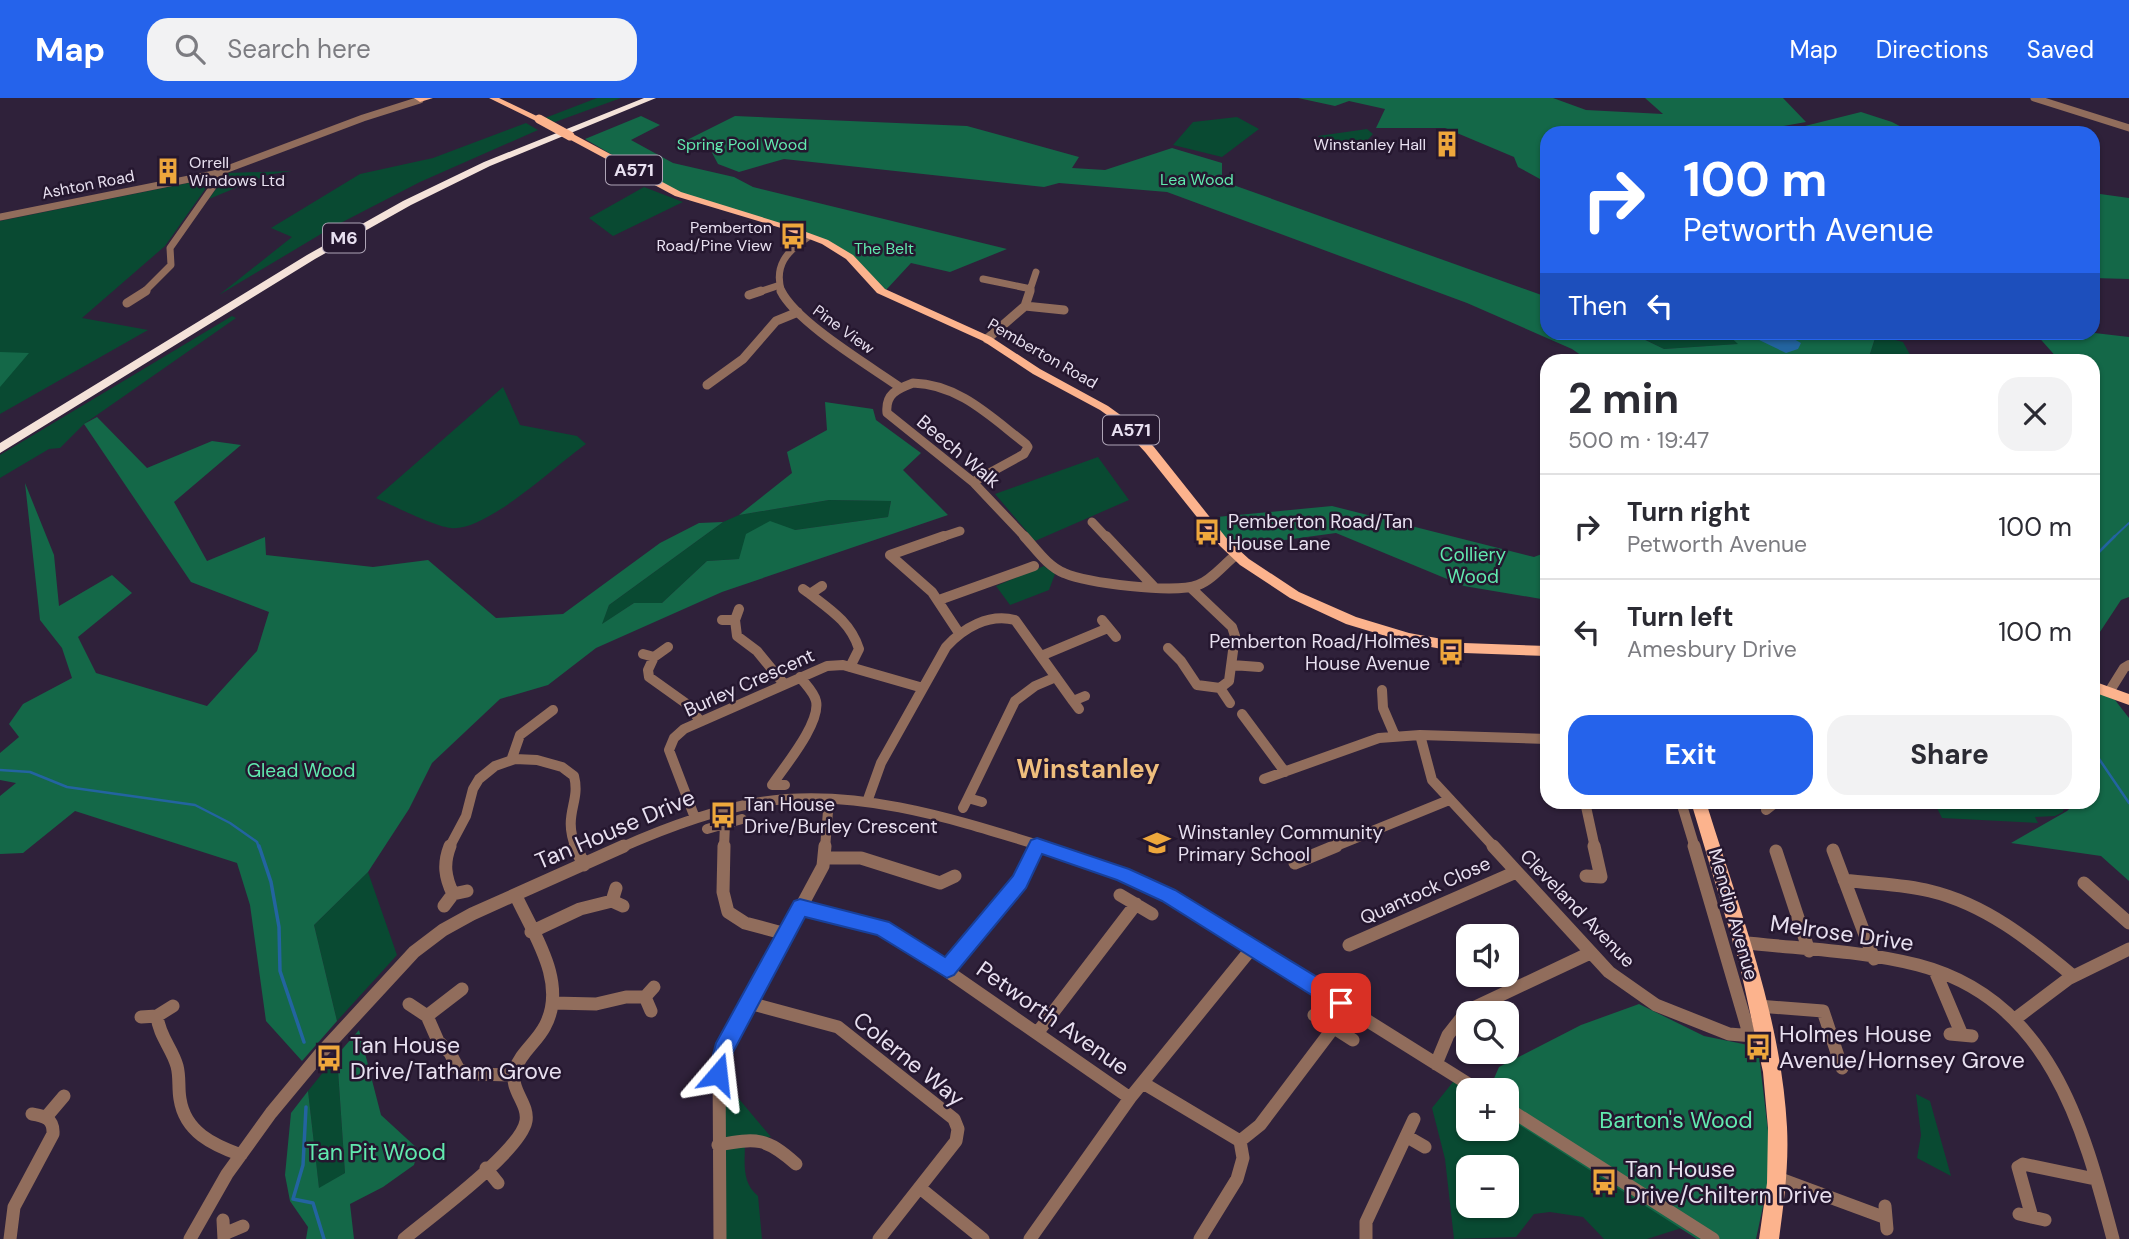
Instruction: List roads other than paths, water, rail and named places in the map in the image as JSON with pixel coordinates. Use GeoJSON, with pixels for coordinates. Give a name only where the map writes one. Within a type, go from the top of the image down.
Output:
{"type":"FeatureCollection","features":[{"type":"Feature","properties":{"kind":"highway","name":"M6"},"geometry":{"type":"LineString","coordinates":[[50,414],[267,273],[359,220],[430,183],[509,147],[632,98]]}},
{"type":"Feature","properties":{"kind":"highway","name":"M6"},"geometry":{"type":"LineString","coordinates":[[0,449],[9,435],[50,414],[311,257],[407,203],[487,164],[652,98]]}},
{"type":"Feature","properties":{"kind":"main road","name":"Pemberton Road"},"geometry":{"type":"LineString","coordinates":[[493,98],[539,119],[675,193],[808,237],[849,256],[866,279],[881,291],[987,339],[1038,373],[1105,409],[1123,422],[1146,447],[1214,533],[1236,555],[1301,598],[1388,632],[1437,645],[1540,650]]}},
{"type":"Feature","properties":{"kind":"main road"},"geometry":{"type":"LineString","coordinates":[[2100,689],[2129,700]]}},
{"type":"Feature","properties":{"kind":"main road"},"geometry":{"type":"LineString","coordinates":[[1700,809],[1758,1006],[1758,1037],[1777,1124],[1778,1178],[1769,1239]]}},
{"type":"Feature","properties":{"kind":"street"},"geometry":{"type":"LineString","coordinates":[[2034,98],[2129,128]]}},
{"type":"Feature","properties":{"kind":"street","name":"Ashton Road"},"geometry":{"type":"LineString","coordinates":[[0,217],[224,171],[363,118],[422,99]]}},
{"type":"Feature","properties":{"kind":"street"},"geometry":{"type":"LineString","coordinates":[[127,303],[151,288],[171,265],[170,248],[224,171]]}},
{"type":"Feature","properties":{"kind":"street"},"geometry":{"type":"LineString","coordinates":[[749,295],[780,285],[780,269],[784,256],[808,237]]}},
{"type":"Feature","properties":{"kind":"street"},"geometry":{"type":"LineString","coordinates":[[987,339],[1025,306],[1036,272]]}},
{"type":"Feature","properties":{"kind":"street"},"geometry":{"type":"LineString","coordinates":[[983,279],[1031,289]]}},
{"type":"Feature","properties":{"kind":"street","name":"Pine View"},"geometry":{"type":"LineString","coordinates":[[780,285],[783,297],[798,312],[901,387]]}},
{"type":"Feature","properties":{"kind":"street"},"geometry":{"type":"LineString","coordinates":[[1025,306],[1064,310]]}},
{"type":"Feature","properties":{"kind":"street"},"geometry":{"type":"LineString","coordinates":[[707,385],[743,359],[776,321],[798,312]]}},
{"type":"Feature","properties":{"kind":"street"},"geometry":{"type":"LineString","coordinates":[[901,387],[927,383],[948,387],[1026,444],[1028,447],[1024,454],[973,482]]}},
{"type":"Feature","properties":{"kind":"street","name":"Beech Walk"},"geometry":{"type":"LineString","coordinates":[[901,387],[888,399],[887,413],[973,482],[1058,570],[1076,577],[1154,587]]}},
{"type":"Feature","properties":{"kind":"street"},"geometry":{"type":"LineString","coordinates":[[1092,522],[1154,587],[1191,588],[1236,555]]}},
{"type":"Feature","properties":{"kind":"street"},"geometry":{"type":"LineString","coordinates":[[890,555],[960,531]]}},
{"type":"Feature","properties":{"kind":"street"},"geometry":{"type":"LineString","coordinates":[[883,545],[890,555],[939,600],[959,633]]}},
{"type":"Feature","properties":{"kind":"street"},"geometry":{"type":"LineString","coordinates":[[939,600],[1034,566]]}},
{"type":"Feature","properties":{"kind":"street"},"geometry":{"type":"LineString","coordinates":[[822,586],[806,592],[846,622],[852,630],[859,649],[850,667]]}},
{"type":"Feature","properties":{"kind":"street"},"geometry":{"type":"LineString","coordinates":[[1168,648],[1182,663],[1190,682],[1201,687],[1220,688],[1229,681],[1235,636],[1232,627],[1191,588]]}},
{"type":"Feature","properties":{"kind":"street"},"geometry":{"type":"LineString","coordinates":[[867,802],[881,763],[946,647],[959,633],[1007,612],[1076,705],[1085,696]]}},
{"type":"Feature","properties":{"kind":"street"},"geometry":{"type":"LineString","coordinates":[[722,620],[737,614],[737,636],[762,656],[784,684]]}},
{"type":"Feature","properties":{"kind":"street"},"geometry":{"type":"LineString","coordinates":[[1041,656],[1105,624],[1116,637]]}},
{"type":"Feature","properties":{"kind":"street"},"geometry":{"type":"LineString","coordinates":[[668,648],[649,656],[649,677],[691,707],[700,722]]}},
{"type":"Feature","properties":{"kind":"street"},"geometry":{"type":"LineString","coordinates":[[1232,665],[1259,668]]}},
{"type":"Feature","properties":{"kind":"street"},"geometry":{"type":"LineString","coordinates":[[2109,692],[2123,668],[2129,665]]}},
{"type":"Feature","properties":{"kind":"street","name":"Burley Crescent"},"geometry":{"type":"LineString","coordinates":[[695,818],[670,750],[678,734],[827,666],[850,667],[923,688]]}},
{"type":"Feature","properties":{"kind":"street"},"geometry":{"type":"LineString","coordinates":[[785,785],[772,785],[807,730],[817,707],[814,696],[800,677]]}},
{"type":"Feature","properties":{"kind":"street"},"geometry":{"type":"LineString","coordinates":[[982,802],[965,803],[1015,701],[1035,686],[1056,677]]}},
{"type":"Feature","properties":{"kind":"street"},"geometry":{"type":"LineString","coordinates":[[1220,688],[1230,703]]}},
{"type":"Feature","properties":{"kind":"street"},"geometry":{"type":"LineString","coordinates":[[1382,690],[1383,708],[1395,736]]}},
{"type":"Feature","properties":{"kind":"street"},"geometry":{"type":"LineString","coordinates":[[512,758],[515,743],[535,716],[553,710]]}},
{"type":"Feature","properties":{"kind":"street"},"geometry":{"type":"LineString","coordinates":[[1242,714],[1285,772]]}},
{"type":"Feature","properties":{"kind":"street","name":"Cleveland Avenue"},"geometry":{"type":"LineString","coordinates":[[1420,735],[1427,769],[1449,800],[1590,953],[1629,988],[1656,1005],[1710,1028],[1758,1037]]}},
{"type":"Feature","properties":{"kind":"street"},"geometry":{"type":"LineString","coordinates":[[1264,779],[1372,740],[1395,736],[1540,739]]}},
{"type":"Feature","properties":{"kind":"street"},"geometry":{"type":"LineString","coordinates":[[453,894],[443,871],[450,846],[468,811],[474,786],[488,770],[512,758],[541,760],[563,766],[575,776],[576,793],[569,827],[584,865]]}},
{"type":"Feature","properties":{"kind":"street"},"geometry":{"type":"LineString","coordinates":[[720,1239],[719,1060],[826,858],[829,799]]}},
{"type":"Feature","properties":{"kind":"street","name":"Tan House Drive"},"geometry":{"type":"LineString","coordinates":[[190,1239],[214,1193],[240,1155],[330,1044],[413,953],[444,930],[652,834],[695,818],[762,802],[829,799],[867,802],[945,819],[1037,845],[1147,885],[1459,1078]]}},
{"type":"Feature","properties":{"kind":"street"},"geometry":{"type":"LineString","coordinates":[[1295,863],[1449,800]]}},
{"type":"Feature","properties":{"kind":"street"},"geometry":{"type":"LineString","coordinates":[[1586,876],[1601,877],[1587,809]]}},
{"type":"Feature","properties":{"kind":"street","name":"Mendip Avenue"},"geometry":{"type":"LineString","coordinates":[[1683,809],[1758,1037]]}},
{"type":"Feature","properties":{"kind":"street"},"geometry":{"type":"LineString","coordinates":[[707,830],[742,819]]}},
{"type":"Feature","properties":{"kind":"street"},"geometry":{"type":"LineString","coordinates":[[725,824],[723,892],[728,912],[746,923],[786,934]]}},
{"type":"Feature","properties":{"kind":"street"},"geometry":{"type":"LineString","coordinates":[[947,969],[1019,882],[1037,845]]}},
{"type":"Feature","properties":{"kind":"street"},"geometry":{"type":"LineString","coordinates":[[1833,850],[1874,959]]}},
{"type":"Feature","properties":{"kind":"street"},"geometry":{"type":"LineString","coordinates":[[1776,851],[1809,951]]}},
{"type":"Feature","properties":{"kind":"street"},"geometry":{"type":"LineString","coordinates":[[826,858],[861,858],[940,883],[955,876]]}},
{"type":"Feature","properties":{"kind":"street","name":"Quantock Close"},"geometry":{"type":"LineString","coordinates":[[1349,944],[1516,872]]}},
{"type":"Feature","properties":{"kind":"street"},"geometry":{"type":"LineString","coordinates":[[1844,880],[1931,891],[1967,904],[2006,923],[2073,976]]}},
{"type":"Feature","properties":{"kind":"street"},"geometry":{"type":"LineString","coordinates":[[2083,882],[2129,923]]}},
{"type":"Feature","properties":{"kind":"street"},"geometry":{"type":"LineString","coordinates":[[444,906],[453,894],[467,891]]}},
{"type":"Feature","properties":{"kind":"street"},"geometry":{"type":"LineString","coordinates":[[1120,895],[1152,914]]}},
{"type":"Feature","properties":{"kind":"street"},"geometry":{"type":"LineString","coordinates":[[404,1239],[520,1138],[526,1123],[526,1112],[514,1088],[513,1075],[546,1024],[555,994],[552,977],[516,896]]}},
{"type":"Feature","properties":{"kind":"street"},"geometry":{"type":"LineString","coordinates":[[531,932],[580,909],[617,898]]}},
{"type":"Feature","properties":{"kind":"street"},"geometry":{"type":"LineString","coordinates":[[1038,1032],[1136,904]]}},
{"type":"Feature","properties":{"kind":"street","name":"Petworth Avenue"},"geometry":{"type":"LineString","coordinates":[[800,907],[882,928],[947,969],[1130,1098]]}},
{"type":"Feature","properties":{"kind":"street","name":"Melrose Drive"},"geometry":{"type":"LineString","coordinates":[[1739,942],[1874,959],[1915,960],[1976,991],[2015,1019],[2046,1053],[2062,1081],[2082,1132],[2113,1239]]}},
{"type":"Feature","properties":{"kind":"street"},"geometry":{"type":"LineString","coordinates":[[1030,1239],[1130,1098],[1252,948]]}},
{"type":"Feature","properties":{"kind":"street"},"geometry":{"type":"LineString","coordinates":[[2015,1019],[2073,976],[2129,949]]}},
{"type":"Feature","properties":{"kind":"street"},"geometry":{"type":"LineString","coordinates":[[1436,1064],[1448,1035],[1467,1011],[1590,953]]}},
{"type":"Feature","properties":{"kind":"street"},"geometry":{"type":"LineString","coordinates":[[1935,971],[1961,1035]]}},
{"type":"Feature","properties":{"kind":"street"},"geometry":{"type":"LineString","coordinates":[[427,1016],[462,989]]}},
{"type":"Feature","properties":{"kind":"street"},"geometry":{"type":"LineString","coordinates":[[553,1003],[596,1004],[650,992],[651,1011]]}},
{"type":"Feature","properties":{"kind":"street","name":"Colerne Way"},"geometry":{"type":"LineString","coordinates":[[749,1003],[838,1027],[954,1119],[958,1129],[956,1141],[920,1188]]}},
{"type":"Feature","properties":{"kind":"street"},"geometry":{"type":"LineString","coordinates":[[409,1004],[427,1016],[438,1041],[450,1053],[459,1070],[513,1075]]}},
{"type":"Feature","properties":{"kind":"street"},"geometry":{"type":"LineString","coordinates":[[141,1017],[158,1016],[173,1006]]}},
{"type":"Feature","properties":{"kind":"street"},"geometry":{"type":"LineString","coordinates":[[1758,1006],[1822,1011],[1842,1068]]}},
{"type":"Feature","properties":{"kind":"street"},"geometry":{"type":"LineString","coordinates":[[1314,1015],[1353,1041]]}},
{"type":"Feature","properties":{"kind":"street"},"geometry":{"type":"LineString","coordinates":[[158,1016],[159,1036],[177,1068],[182,1109],[191,1128],[216,1147],[240,1155]]}},
{"type":"Feature","properties":{"kind":"street"},"geometry":{"type":"LineString","coordinates":[[1240,1141],[1260,1125],[1334,1027]]}},
{"type":"Feature","properties":{"kind":"street"},"geometry":{"type":"LineString","coordinates":[[1143,1083],[1240,1141],[1243,1158],[1237,1179],[1200,1239]]}},
{"type":"Feature","properties":{"kind":"street"},"geometry":{"type":"LineString","coordinates":[[10,1239],[14,1207],[53,1134],[54,1126],[39,1115],[64,1096]]}},
{"type":"Feature","properties":{"kind":"street"},"geometry":{"type":"LineString","coordinates":[[1519,1116],[1713,1239]]}},
{"type":"Feature","properties":{"kind":"street"},"geometry":{"type":"LineString","coordinates":[[1366,1239],[1366,1222],[1414,1119]]}},
{"type":"Feature","properties":{"kind":"street"},"geometry":{"type":"LineString","coordinates":[[1406,1136],[1426,1147]]}},
{"type":"Feature","properties":{"kind":"street"},"geometry":{"type":"LineString","coordinates":[[718,1145],[758,1139],[772,1142],[796,1164]]}},
{"type":"Feature","properties":{"kind":"street"},"geometry":{"type":"LineString","coordinates":[[2032,1217],[2018,1167],[2023,1164],[2095,1179]]}},
{"type":"Feature","properties":{"kind":"street"},"geometry":{"type":"LineString","coordinates":[[486,1168],[498,1183]]}},
{"type":"Feature","properties":{"kind":"street"},"geometry":{"type":"LineString","coordinates":[[1778,1178],[1886,1218]]}},
{"type":"Feature","properties":{"kind":"street"},"geometry":{"type":"LineString","coordinates":[[879,1239],[920,1188],[983,1239]]}},
{"type":"Feature","properties":{"kind":"street"},"geometry":{"type":"LineString","coordinates":[[223,1231],[243,1226]]}},
{"type":"Feature","properties":{"kind":"water"},"geometry":{"type":"Polygon","coordinates":[[[1759,340],[1796,340],[1801,343],[1798,349],[1786,353],[1759,340]]]}},
{"type":"Feature","properties":{"kind":"waterway"},"geometry":{"type":"LineString","coordinates":[[2113,538],[2129,523]]}},
{"type":"Feature","properties":{"kind":"waterway"},"geometry":{"type":"LineString","coordinates":[[2100,551],[2113,538]]}},
{"type":"Feature","properties":{"kind":"waterway"},"geometry":{"type":"LineString","coordinates":[[2100,760],[2129,803]]}},
{"type":"Feature","properties":{"kind":"waterway"},"geometry":{"type":"LineString","coordinates":[[0,770],[30,772],[67,787],[195,805],[230,823],[257,842],[259,848]]}},
{"type":"Feature","properties":{"kind":"waterway"},"geometry":{"type":"LineString","coordinates":[[259,846],[271,882],[279,927],[280,971],[304,1042]]}},
{"type":"Feature","properties":{"kind":"waterway"},"geometry":{"type":"LineString","coordinates":[[306,1107],[303,1165],[293,1199],[313,1203],[324,1239]]}},
{"type":"Feature","properties":{"kind":"place","name":"Winstanley Hall"},"geometry":{"type":"Point","coordinates":[1447,144]}},
{"type":"Feature","properties":{"kind":"place","name":"Orrell Windows Ltd"},"geometry":{"type":"Point","coordinates":[168,171]}},
{"type":"Feature","properties":{"kind":"place","name":"Pemberton Road/Pine View"},"geometry":{"type":"Point","coordinates":[793,236]}},
{"type":"Feature","properties":{"kind":"place","name":"Pemberton Road/Tan House Lane"},"geometry":{"type":"Point","coordinates":[1207,532]}},
{"type":"Feature","properties":{"kind":"place","name":"Pemberton Road/Holmes House Avenue"},"geometry":{"type":"Point","coordinates":[1451,652]}},
{"type":"Feature","properties":{"kind":"place","name":"Tan House Drive/Burley Crescent"},"geometry":{"type":"Point","coordinates":[723,815]}},
{"type":"Feature","properties":{"kind":"place","name":"Winstanley Community Primary School"},"geometry":{"type":"Point","coordinates":[1157,843]}},
{"type":"Feature","properties":{"kind":"place","name":"Holmes House Avenue/Hornsey Grove"},"geometry":{"type":"Point","coordinates":[1758,1047]}},
{"type":"Feature","properties":{"kind":"place","name":"Tan House Drive/Tatham Grove"},"geometry":{"type":"Point","coordinates":[329,1058]}},
{"type":"Feature","properties":{"kind":"place","name":"Tan House Drive/Chiltern Drive"},"geometry":{"type":"Point","coordinates":[1604,1182]}},
{"type":"Feature","properties":{"kind":"district","name":"Winstanley"},"geometry":{"type":"Point","coordinates":[1088,769]}},
{"type":"Feature","properties":{"kind":"park label","name":"Spring Pool Wood"},"geometry":{"type":"Point","coordinates":[742,144]}},
{"type":"Feature","properties":{"kind":"park label","name":"Lea Wood"},"geometry":{"type":"Point","coordinates":[1197,179]}},
{"type":"Feature","properties":{"kind":"park label","name":"The Belt"},"geometry":{"type":"Point","coordinates":[884,248]}},
{"type":"Feature","properties":{"kind":"park label","name":"Colliery Wood"},"geometry":{"type":"Point","coordinates":[1473,565]}},
{"type":"Feature","properties":{"kind":"park label","name":"Glead Wood"},"geometry":{"type":"Point","coordinates":[301,770]}},
{"type":"Feature","properties":{"kind":"park label","name":"Barton's Wood"},"geometry":{"type":"Point","coordinates":[1676,1120]}},
{"type":"Feature","properties":{"kind":"park label","name":"Tan Pit Wood"},"geometry":{"type":"Point","coordinates":[376,1152]}}]}
